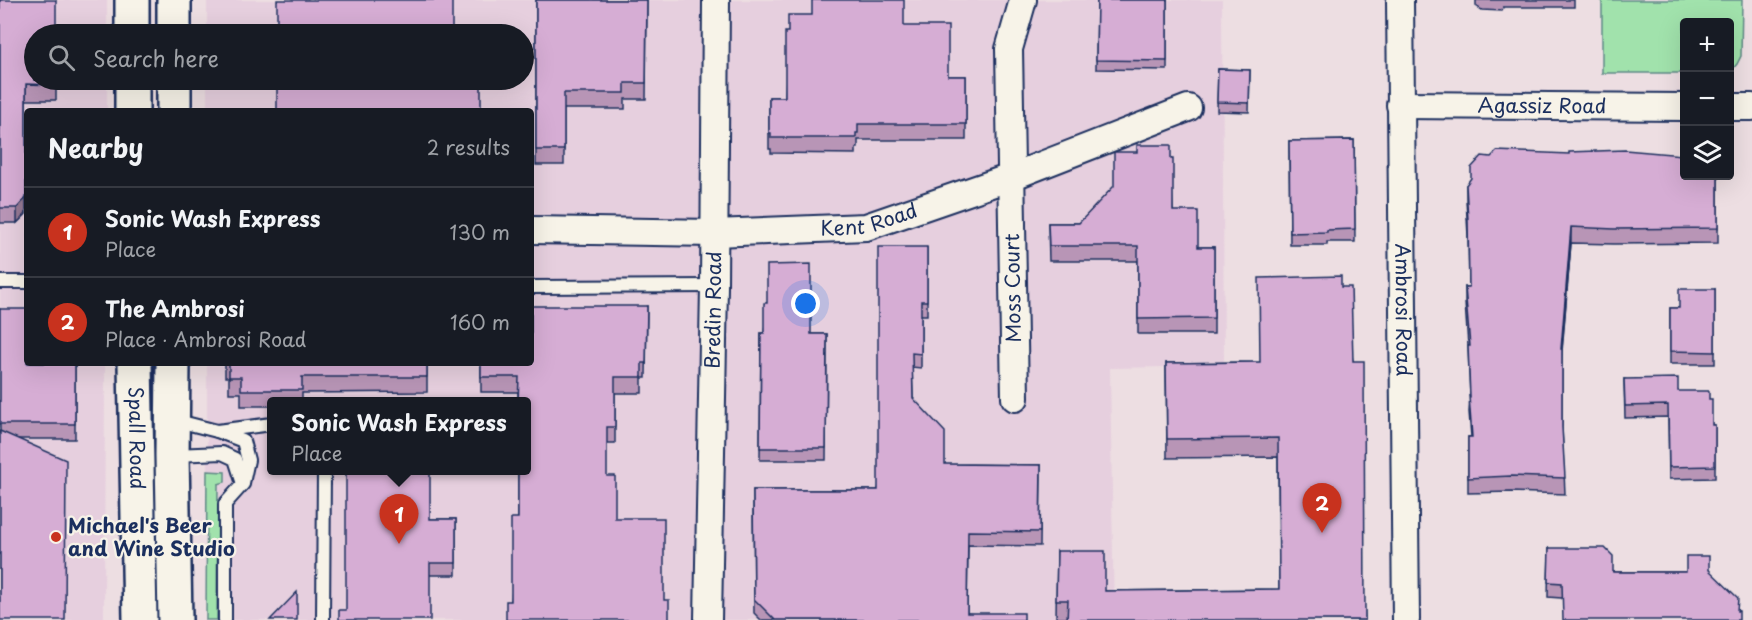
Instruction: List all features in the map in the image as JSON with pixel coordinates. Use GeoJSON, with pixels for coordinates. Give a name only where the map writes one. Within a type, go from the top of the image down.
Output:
{"type":"FeatureCollection","features":[{"type":"Feature","properties":{"kind":"main road"},"geometry":{"type":"LineString","coordinates":[[132,0],[132,24]]}},
{"type":"Feature","properties":{"kind":"main road"},"geometry":{"type":"LineString","coordinates":[[174,0],[174,24]]}},
{"type":"Feature","properties":{"kind":"main road"},"geometry":{"type":"LineString","coordinates":[[132,90],[132,108]]}},
{"type":"Feature","properties":{"kind":"main road"},"geometry":{"type":"LineString","coordinates":[[174,90],[174,108]]}},
{"type":"Feature","properties":{"kind":"main road","name":"Spall Road"},"geometry":{"type":"LineString","coordinates":[[135,366],[140,620]]}},
{"type":"Feature","properties":{"kind":"main road","name":"Spall Road"},"geometry":{"type":"LineString","coordinates":[[173,366],[175,620]]}},
{"type":"Feature","properties":{"kind":"street","name":"Bredin Road"},"geometry":{"type":"LineString","coordinates":[[708,620],[716,0]]}},
{"type":"Feature","properties":{"kind":"street","name":"Moss Court"},"geometry":{"type":"LineString","coordinates":[[1015,398],[1009,49],[1023,0]]}},
{"type":"Feature","properties":{"kind":"street","name":"Ambrosi Road"},"geometry":{"type":"LineString","coordinates":[[1400,0],[1406,620]]}},
{"type":"Feature","properties":{"kind":"street","name":"Agassiz Road"},"geometry":{"type":"LineString","coordinates":[[1400,105],[1680,107]]}},
{"type":"Feature","properties":{"kind":"street"},"geometry":{"type":"LineString","coordinates":[[1734,107],[1752,107]]}},
{"type":"Feature","properties":{"kind":"street","name":"Kent Road"},"geometry":{"type":"LineString","coordinates":[[534,230],[714,233],[866,227],[1011,177],[1188,108]]}},
{"type":"Feature","properties":{"kind":"lane"},"geometry":{"type":"LineString","coordinates":[[0,282],[24,282]]}},
{"type":"Feature","properties":{"kind":"lane"},"geometry":{"type":"LineString","coordinates":[[534,287],[714,286]]}},
{"type":"Feature","properties":{"kind":"lane"},"geometry":{"type":"LineString","coordinates":[[173,420],[217,430],[243,441],[248,460],[243,484],[225,504],[225,620]]}},
{"type":"Feature","properties":{"kind":"lane"},"geometry":{"type":"LineString","coordinates":[[217,430],[267,425]]}},
{"type":"Feature","properties":{"kind":"lane"},"geometry":{"type":"LineString","coordinates":[[172,455],[222,453],[235,459],[243,484]]}},
{"type":"Feature","properties":{"kind":"lane"},"geometry":{"type":"LineString","coordinates":[[323,620],[324,475]]}},
{"type":"Feature","properties":{"kind":"shaded area"},"geometry":{"type":"Polygon","coordinates":[[[0,0],[107,0],[107,24],[24,24],[24,90],[107,90],[107,108],[24,108],[24,366],[105,366],[104,620],[0,620],[0,0]]]}},
{"type":"Feature","properties":{"kind":"shaded area"},"geometry":{"type":"Polygon","coordinates":[[[207,0],[1222,0],[1224,366],[1110,368],[1114,620],[217,620],[218,484],[225,482],[225,473],[207,471],[207,366],[534,366],[534,108],[207,108],[207,90],[534,90],[534,24],[207,24],[207,0]]]}},
{"type":"Feature","properties":{"kind":"green space"},"geometry":{"type":"Polygon","coordinates":[[[1602,0],[1742,0],[1741,56],[1734,67],[1734,18],[1680,18],[1680,73],[1602,73],[1602,0]]]}},
{"type":"Feature","properties":{"kind":"green space"},"geometry":{"type":"Polygon","coordinates":[[[207,471],[225,472],[225,482],[218,484],[217,620],[206,620],[207,471]]]}},
{"type":"Feature","properties":{"kind":"building"},"geometry":{"type":"Polygon","coordinates":[[[0,0],[56,0],[56,24],[24,24],[26,108],[24,108],[24,200],[17,208],[0,208],[0,0]]]}},
{"type":"Feature","properties":{"kind":"building"},"geometry":{"type":"Polygon","coordinates":[[[277,0],[452,0],[452,24],[277,24],[277,0]]]}},
{"type":"Feature","properties":{"kind":"building"},"geometry":{"type":"Polygon","coordinates":[[[536,0],[647,0],[646,83],[625,83],[625,93],[564,93],[564,150],[536,150],[536,0]]]}},
{"type":"Feature","properties":{"kind":"building"},"geometry":{"type":"Polygon","coordinates":[[[812,0],[904,0],[904,26],[948,26],[948,76],[966,76],[966,124],[858,124],[856,138],[771,138],[769,97],[785,97],[785,32],[788,32],[788,15],[812,15],[812,0]]]}},
{"type":"Feature","properties":{"kind":"building"},"geometry":{"type":"Polygon","coordinates":[[[1097,0],[1167,0],[1167,61],[1096,60],[1097,0]]]}},
{"type":"Feature","properties":{"kind":"building"},"geometry":{"type":"Polygon","coordinates":[[[1218,69],[1250,70],[1249,103],[1217,102],[1218,69]]]}},
{"type":"Feature","properties":{"kind":"building"},"geometry":{"type":"Polygon","coordinates":[[[277,90],[481,90],[481,108],[277,108],[277,90]]]}},
{"type":"Feature","properties":{"kind":"building"},"geometry":{"type":"Polygon","coordinates":[[[1354,140],[1355,229],[1290,233],[1289,141],[1354,140]]]}},
{"type":"Feature","properties":{"kind":"building"},"geometry":{"type":"Polygon","coordinates":[[[1137,145],[1171,145],[1173,211],[1198,211],[1198,247],[1214,247],[1214,318],[1138,319],[1138,246],[1049,246],[1048,223],[1079,223],[1114,186],[1114,152],[1137,152],[1137,145]]]}},
{"type":"Feature","properties":{"kind":"building"},"geometry":{"type":"Polygon","coordinates":[[[1625,150],[1680,155],[1680,180],[1718,180],[1718,228],[1571,227],[1561,349],[1565,478],[1511,476],[1468,478],[1468,437],[1472,437],[1469,396],[1468,346],[1470,346],[1465,287],[1469,287],[1466,185],[1471,178],[1471,168],[1482,156],[1491,157],[1497,151],[1569,154],[1569,152],[1625,150]]]}},
{"type":"Feature","properties":{"kind":"building"},"geometry":{"type":"Polygon","coordinates":[[[878,247],[927,247],[927,301],[921,301],[921,354],[912,353],[913,398],[945,432],[945,464],[1041,465],[1040,532],[968,531],[967,613],[1024,613],[1024,620],[775,620],[754,599],[753,490],[878,490],[878,247]]]}},
{"type":"Feature","properties":{"kind":"building"},"geometry":{"type":"Polygon","coordinates":[[[811,264],[811,334],[827,334],[826,448],[760,448],[761,333],[764,333],[764,303],[767,303],[767,265],[811,264]]]}},
{"type":"Feature","properties":{"kind":"building"},"geometry":{"type":"Polygon","coordinates":[[[1341,276],[1341,287],[1351,287],[1353,361],[1364,361],[1365,620],[1067,620],[1068,600],[1056,600],[1057,551],[1105,551],[1105,591],[1279,589],[1278,438],[1167,439],[1166,363],[1260,362],[1259,278],[1341,276]]]}},
{"type":"Feature","properties":{"kind":"building"},"geometry":{"type":"Polygon","coordinates":[[[1679,289],[1715,289],[1715,352],[1670,351],[1670,308],[1679,308],[1679,289]]]}},
{"type":"Feature","properties":{"kind":"building"},"geometry":{"type":"Polygon","coordinates":[[[534,306],[647,306],[646,363],[642,363],[642,377],[615,377],[615,427],[607,427],[607,476],[615,476],[615,518],[664,518],[664,600],[669,600],[669,620],[506,620],[506,601],[511,601],[511,518],[518,518],[518,475],[531,475],[531,397],[518,397],[519,377],[481,377],[481,366],[534,366],[534,306]]]}},
{"type":"Feature","properties":{"kind":"building"},"geometry":{"type":"Polygon","coordinates":[[[0,309],[24,309],[24,366],[75,366],[75,424],[0,424],[0,309]]]}},
{"type":"Feature","properties":{"kind":"building"},"geometry":{"type":"Polygon","coordinates":[[[229,366],[427,366],[427,377],[302,377],[302,390],[241,390],[241,377],[229,377],[229,366]]]}},
{"type":"Feature","properties":{"kind":"building"},"geometry":{"type":"Polygon","coordinates":[[[1678,378],[1678,391],[1709,391],[1709,399],[1712,399],[1712,425],[1715,425],[1715,466],[1669,467],[1668,405],[1625,406],[1624,379],[1678,378]]]}},
{"type":"Feature","properties":{"kind":"building"},"geometry":{"type":"Polygon","coordinates":[[[0,431],[66,460],[65,620],[0,620],[0,431]]]}},
{"type":"Feature","properties":{"kind":"building"},"geometry":{"type":"Polygon","coordinates":[[[346,475],[430,475],[430,519],[456,519],[456,563],[430,563],[430,620],[339,620],[339,610],[346,610],[346,475]]]}},
{"type":"Feature","properties":{"kind":"building"},"geometry":{"type":"Polygon","coordinates":[[[1549,548],[1605,548],[1613,556],[1613,572],[1686,572],[1686,556],[1709,556],[1709,570],[1738,598],[1739,620],[1563,620],[1562,583],[1548,582],[1549,548]]]}},
{"type":"Feature","properties":{"kind":"building"},"geometry":{"type":"Polygon","coordinates":[[[297,592],[297,620],[270,620],[297,592]]]}},
{"type":"Feature","properties":{"kind":"place","name":"The Ambrosi"},"geometry":{"type":"Point","coordinates":[1322,533]}},
{"type":"Feature","properties":{"kind":"place","name":"Michael's Beer and Wine Studio"},"geometry":{"type":"Point","coordinates":[56,537]}},
{"type":"Feature","properties":{"kind":"place","name":"Sonic Wash Express"},"geometry":{"type":"Point","coordinates":[399,544]}}]}
